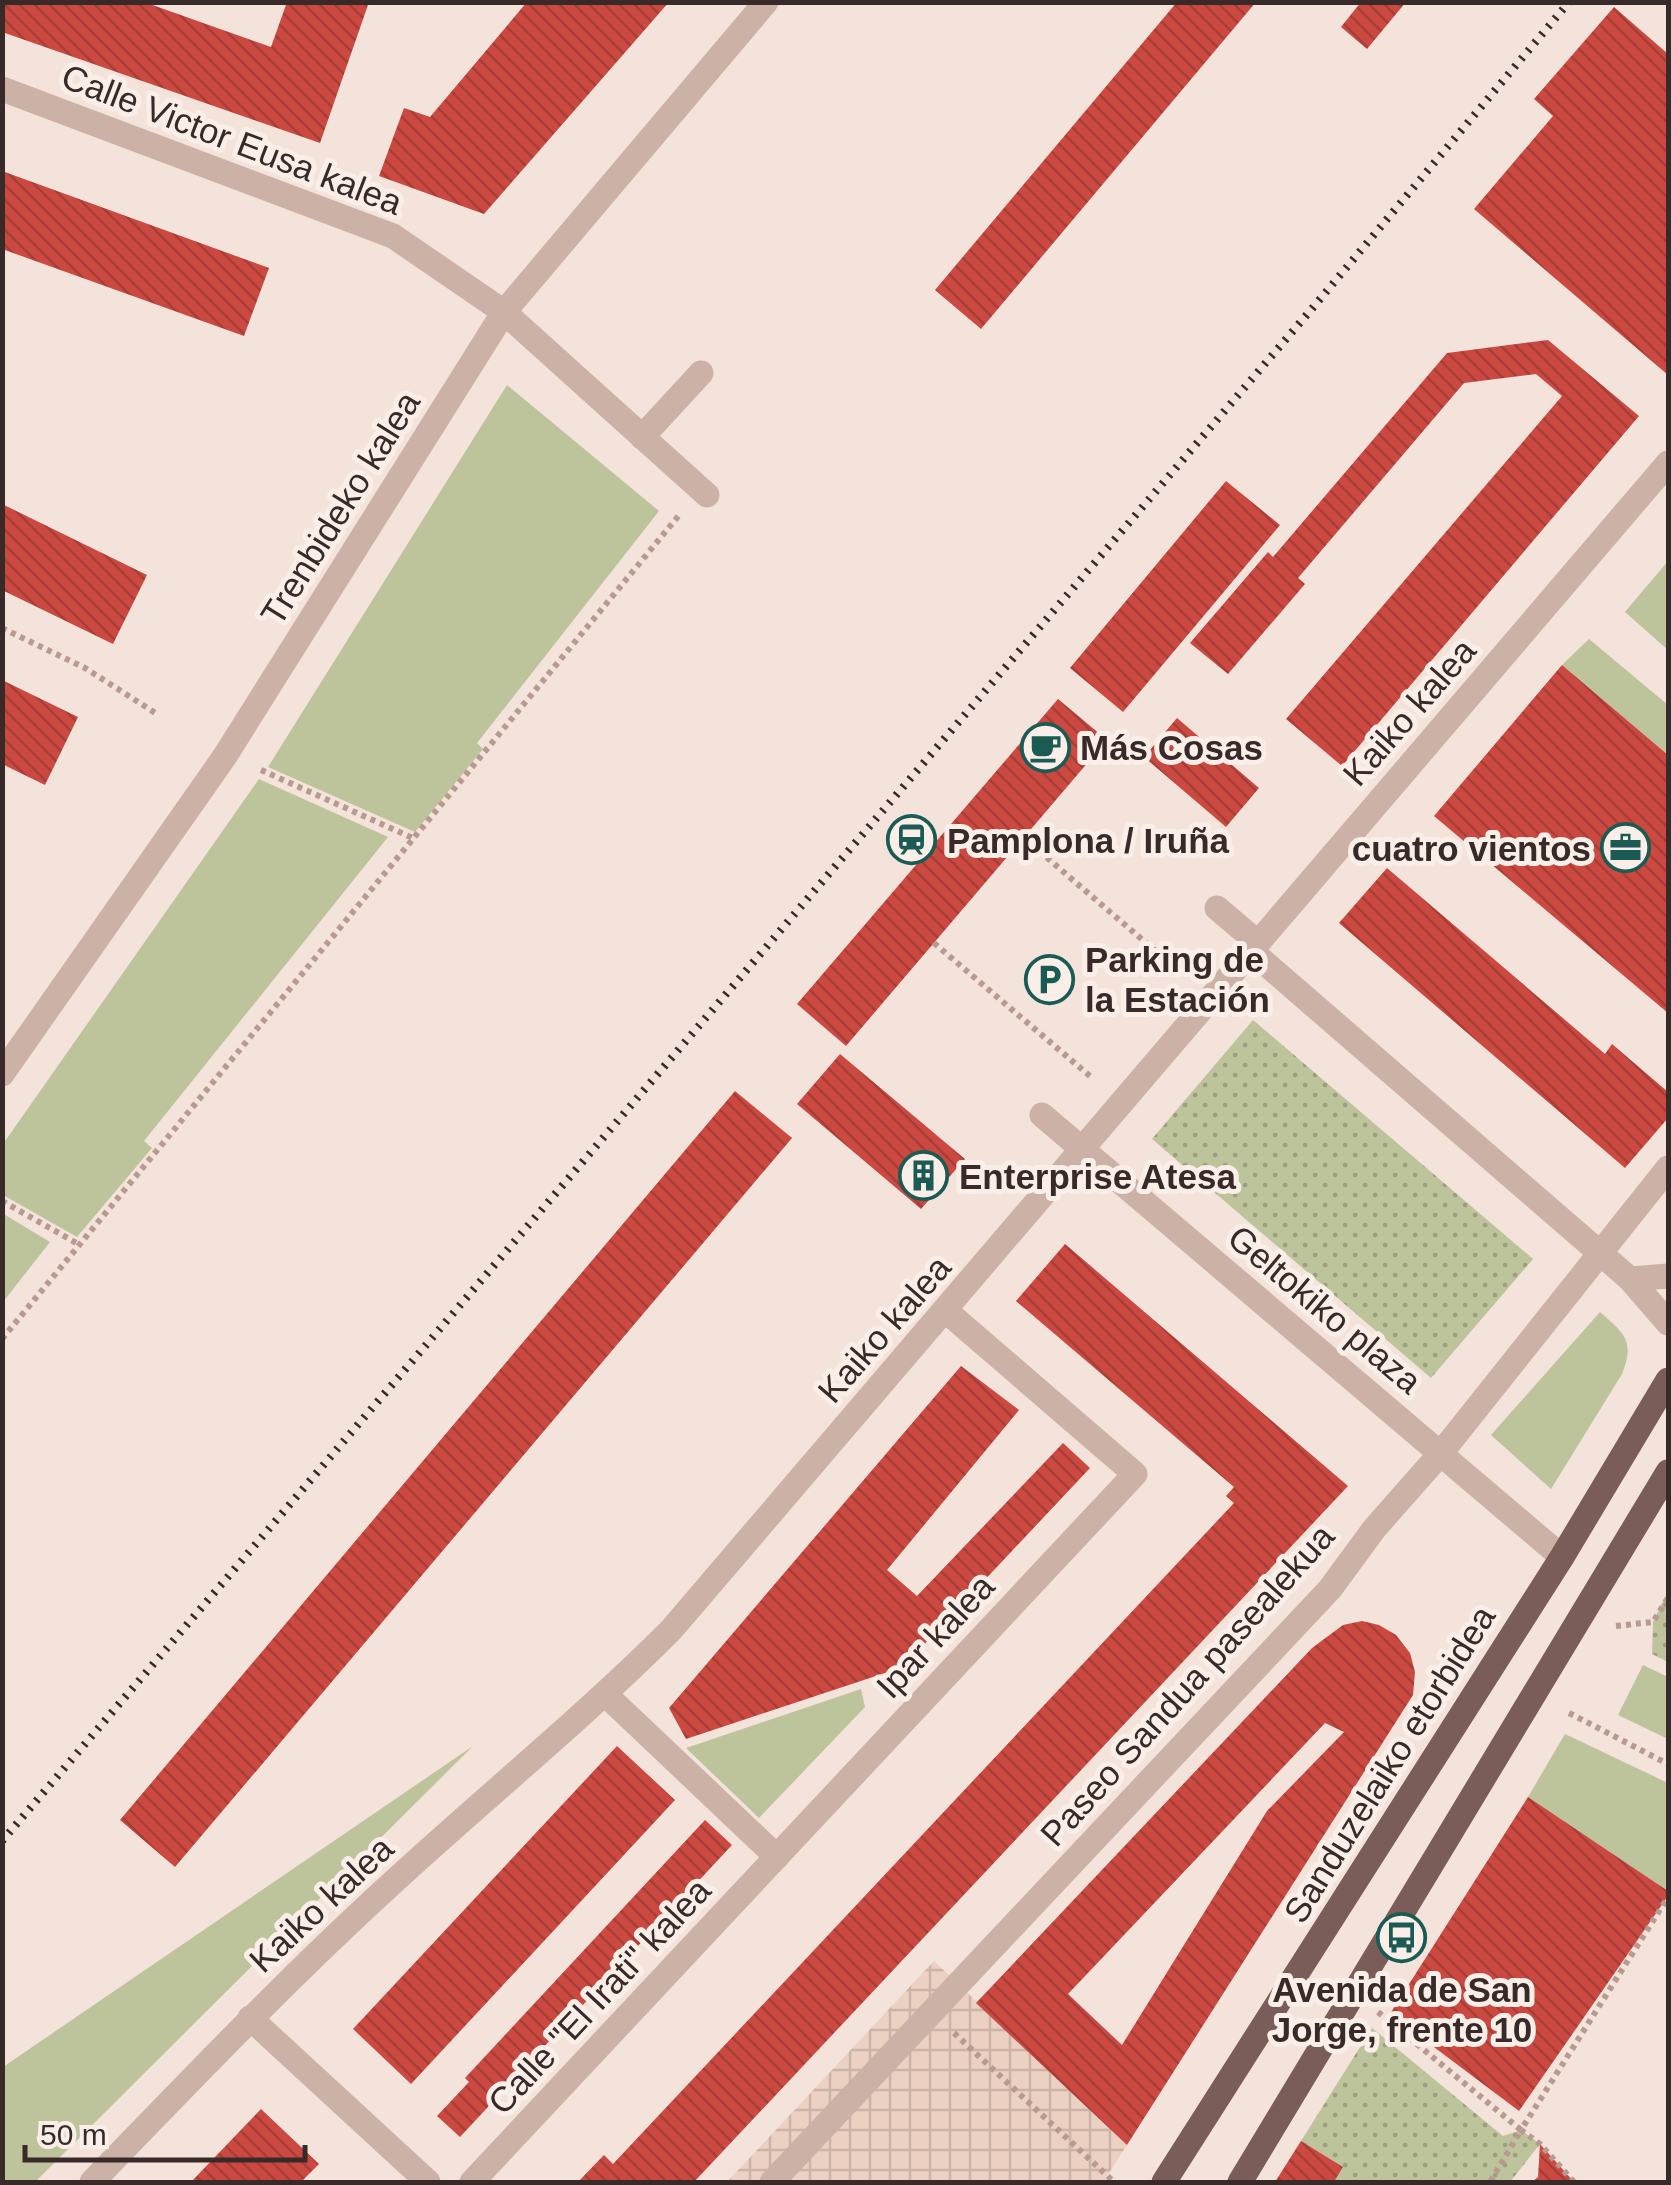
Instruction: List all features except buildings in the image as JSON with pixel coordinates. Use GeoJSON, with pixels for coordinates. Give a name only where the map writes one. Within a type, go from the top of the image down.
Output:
{"type":"FeatureCollection","features":[{"type":"Feature","properties":{"kind":"main road","name":"Sanduzelaiko etorbidea"},"geometry":{"type":"LineString","coordinates":[[1164,2182],[1562,1557],[1668,1380]]}},
{"type":"Feature","properties":{"kind":"main road"},"geometry":{"type":"LineString","coordinates":[[1240,2182],[1668,1472]]}},
{"type":"Feature","properties":{"kind":"street","name":"Trenbideko kalea"},"geometry":{"type":"LineString","coordinates":[[2,1074],[224,756],[504,312],[766,2]]}},
{"type":"Feature","properties":{"kind":"street","name":"Calle Victor Eusa kalea"},"geometry":{"type":"LineString","coordinates":[[2,89],[393,236],[504,312],[708,495]]}},
{"type":"Feature","properties":{"kind":"street"},"geometry":{"type":"LineString","coordinates":[[642,437],[701,373]]}},
{"type":"Feature","properties":{"kind":"street","name":"Kaiko kalea"},"geometry":{"type":"LineString","coordinates":[[92,2182],[250,2018],[389,1886],[606,1695],[671,1630],[1668,463]]}},
{"type":"Feature","properties":{"kind":"street"},"geometry":{"type":"LineString","coordinates":[[1218,908],[1253,946],[1630,1279],[1668,1323]]}},
{"type":"Feature","properties":{"kind":"street","name":"Geltokiko plaza"},"geometry":{"type":"LineString","coordinates":[[1042,1115],[1562,1557]]}},
{"type":"Feature","properties":{"kind":"street","name":"Paseo Sandua pasealekua"},"geometry":{"type":"LineString","coordinates":[[772,2182],[1330,1589],[1374,1529],[1441,1453],[1668,1168]]}},
{"type":"Feature","properties":{"kind":"street"},"geometry":{"type":"LineString","coordinates":[[1630,1279],[1668,1276]]}},
{"type":"Feature","properties":{"kind":"street","name":"Ipar kalea"},"geometry":{"type":"LineString","coordinates":[[777,1857],[1136,1474],[946,1311]]}},
{"type":"Feature","properties":{"kind":"street"},"geometry":{"type":"LineString","coordinates":[[606,1695],[777,1857]]}},
{"type":"Feature","properties":{"kind":"street","name":"Calle \"El Irati\" kalea"},"geometry":{"type":"LineString","coordinates":[[472,2182],[777,1857]]}},
{"type":"Feature","properties":{"kind":"street"},"geometry":{"type":"LineString","coordinates":[[250,2018],[428,2182]]}},
{"type":"Feature","properties":{"kind":"path"},"geometry":{"type":"LineString","coordinates":[[2,1340],[680,514]]}},
{"type":"Feature","properties":{"kind":"path"},"geometry":{"type":"LineString","coordinates":[[2,628],[85,668],[158,714]]}},
{"type":"Feature","properties":{"kind":"path"},"geometry":{"type":"LineString","coordinates":[[261,770],[414,839]]}},
{"type":"Feature","properties":{"kind":"path"},"geometry":{"type":"LineString","coordinates":[[1024,838],[1180,972]]}},
{"type":"Feature","properties":{"kind":"path"},"geometry":{"type":"LineString","coordinates":[[934,943],[1091,1076]]}},
{"type":"Feature","properties":{"kind":"path"},"geometry":{"type":"LineString","coordinates":[[2,1201],[80,1245]]}},
{"type":"Feature","properties":{"kind":"path"},"geometry":{"type":"LineString","coordinates":[[1616,1626],[1653,1622],[1668,1598]]}},
{"type":"Feature","properties":{"kind":"path"},"geometry":{"type":"LineString","coordinates":[[1569,1713],[1668,1764]]}},
{"type":"Feature","properties":{"kind":"path"},"geometry":{"type":"LineString","coordinates":[[1490,2182],[1668,1897]]}},
{"type":"Feature","properties":{"kind":"path"},"geometry":{"type":"LineString","coordinates":[[1373,2008],[1540,2144],[1574,2182]]}},
{"type":"Feature","properties":{"kind":"path"},"geometry":{"type":"LineString","coordinates":[[933,2013],[1114,2182]]}},
{"type":"Feature","properties":{"kind":"green space"},"geometry":{"type":"Polygon","coordinates":[[[507,385],[659,511],[477,743],[483,749],[415,832],[268,767],[507,385]]]}},
{"type":"Feature","properties":{"kind":"green space"},"geometry":{"type":"Polygon","coordinates":[[[1668,561],[1668,650],[1625,612],[1668,561]]]}},
{"type":"Feature","properties":{"kind":"green space"},"geometry":{"type":"Polygon","coordinates":[[[1589,639],[1668,705],[1668,755],[1562,665],[1589,639]]]}},
{"type":"Feature","properties":{"kind":"green space"},"geometry":{"type":"Polygon","coordinates":[[[259,779],[388,837],[144,1141],[152,1148],[77,1237],[3,1195],[3,1144],[259,779]]]}},
{"type":"Feature","properties":{"kind":"green space"},"geometry":{"type":"Polygon","coordinates":[[[1253,1020],[1533,1259],[1431,1378],[1152,1139],[1253,1020]]]}},
{"type":"Feature","properties":{"kind":"green space"},"geometry":{"type":"Polygon","coordinates":[[[2,1213],[50,1242],[3,1302],[2,1302],[2,1213]]]}},
{"type":"Feature","properties":{"kind":"green space"},"geometry":{"type":"Polygon","coordinates":[[[1600,1312],[1625,1339],[1626,1363],[1551,1489],[1491,1435],[1600,1312]]]}},
{"type":"Feature","properties":{"kind":"green space"},"geometry":{"type":"Polygon","coordinates":[[[1668,1591],[1668,1662],[1652,1654],[1653,1622],[1668,1591]]]}},
{"type":"Feature","properties":{"kind":"green space"},"geometry":{"type":"Polygon","coordinates":[[[1643,1665],[1668,1677],[1668,1739],[1618,1715],[1643,1665]]]}},
{"type":"Feature","properties":{"kind":"green space"},"geometry":{"type":"Polygon","coordinates":[[[861,1689],[865,1707],[759,1818],[686,1748],[861,1689]]]}},
{"type":"Feature","properties":{"kind":"green space"},"geometry":{"type":"Polygon","coordinates":[[[1565,1734],[1668,1783],[1668,1891],[1528,1797],[1565,1734]]]}},
{"type":"Feature","properties":{"kind":"green space"},"geometry":{"type":"Polygon","coordinates":[[[473,1746],[35,2182],[3,2182],[3,2067],[473,1746]]]}},
{"type":"Feature","properties":{"kind":"green space"},"geometry":{"type":"Polygon","coordinates":[[[1372,2028],[1503,2136],[1521,2130],[1540,2144],[1510,2182],[1334,2182],[1343,2167],[1301,2141],[1372,2028]]]}},
{"type":"Feature","properties":{"kind":"shaded area"},"geometry":{"type":"Polygon","coordinates":[[[934,1961],[1127,2145],[1103,2182],[727,2182],[934,1961]]]}},
{"type":"Feature","properties":{"kind":"railway"},"geometry":{"type":"LineString","coordinates":[[2,1841],[1310,311],[1569,2]]}},
{"type":"Feature","properties":{"kind":"place","name":"Más Cosas"},"geometry":{"type":"Point","coordinates":[1045,747]}},
{"type":"Feature","properties":{"kind":"place","name":"Pamplona / Iruña"},"geometry":{"type":"Point","coordinates":[912,840]}},
{"type":"Feature","properties":{"kind":"place","name":"cuatro vientos"},"geometry":{"type":"Point","coordinates":[1626,848]}},
{"type":"Feature","properties":{"kind":"place","name":"Parking de la Estación"},"geometry":{"type":"Point","coordinates":[1050,979]}},
{"type":"Feature","properties":{"kind":"place","name":"Enterprise Atesa"},"geometry":{"type":"Point","coordinates":[924,1176]}},
{"type":"Feature","properties":{"kind":"place","name":"Avenida de San Jorge, frente 10"},"geometry":{"type":"Point","coordinates":[1402,1937]}}]}
